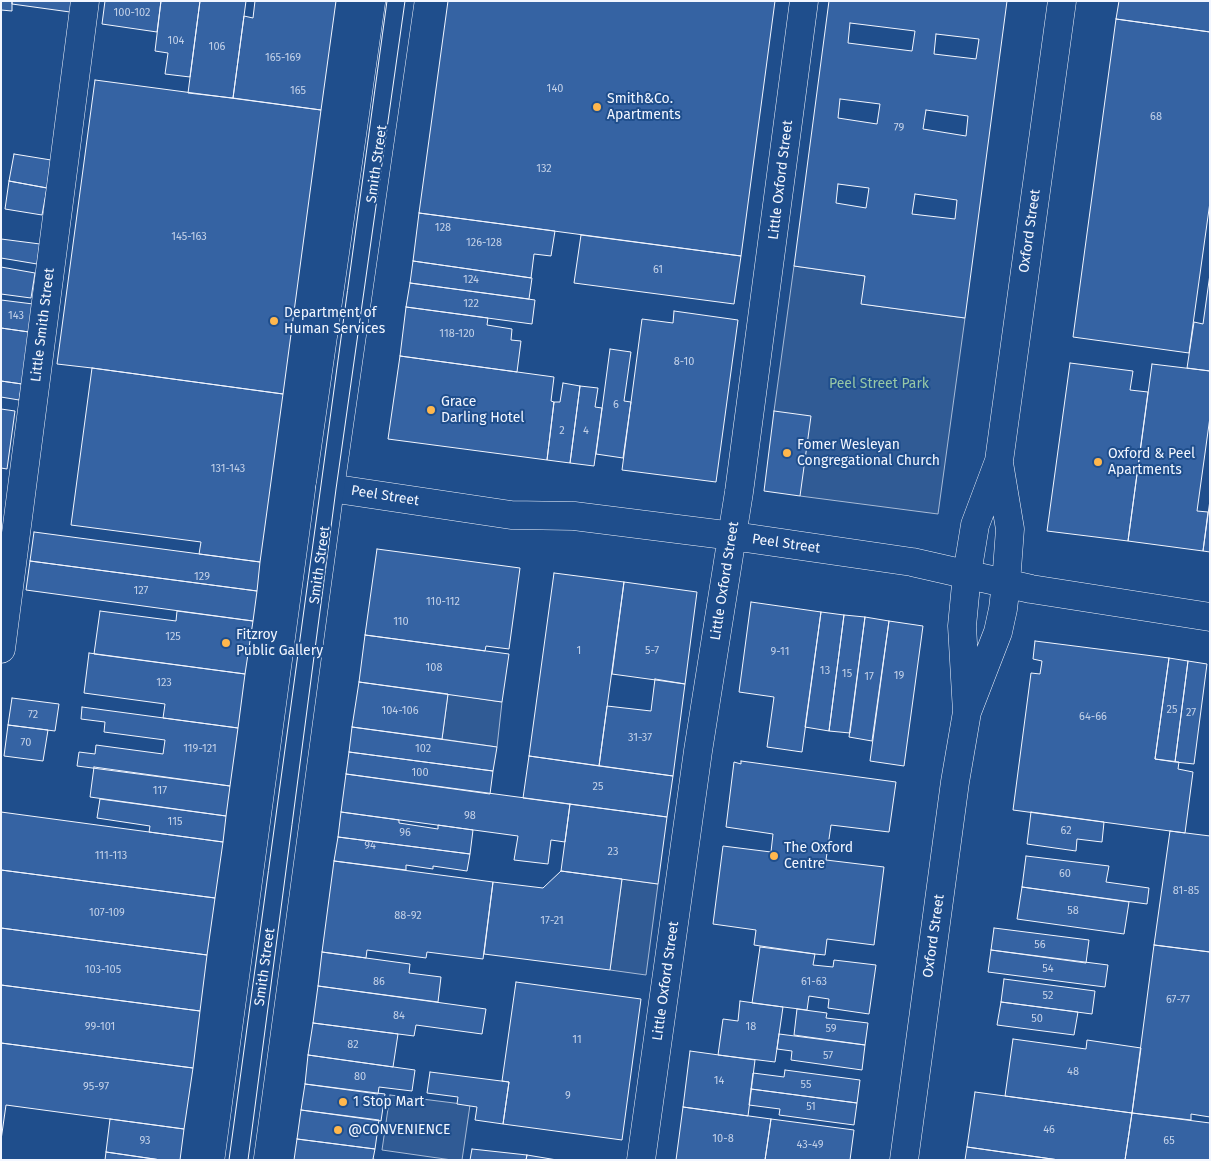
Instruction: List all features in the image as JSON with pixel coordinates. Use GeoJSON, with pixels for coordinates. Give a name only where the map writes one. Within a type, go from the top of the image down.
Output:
{"type":"FeatureCollection","features":[{"type":"Feature","properties":{"kind":"street","name":"Little Smith Street"},"geometry":{"type":"LineString","coordinates":[[1,649],[85,1]]}},
{"type":"Feature","properties":{"kind":"street","name":"Smith Street"},"geometry":{"type":"LineString","coordinates":[[239,1160],[330,488],[400,1]]}},
{"type":"Feature","properties":{"kind":"street","name":"Little Oxford Street"},"geometry":{"type":"LineString","coordinates":[[641,1160],[698,751],[762,329],[804,1]]}},
{"type":"Feature","properties":{"kind":"street","name":"Oxford Street"},"geometry":{"type":"LineString","coordinates":[[904,1160],[966,712],[962,626],[967,574],[976,525],[999,461],[1062,1]]}},
{"type":"Feature","properties":{"kind":"street","name":"Oxford Street"},"geometry":{"type":"LineString","coordinates":[[966,712],[998,632],[1003,609],[1010,529],[999,461]]}},
{"type":"Feature","properties":{"kind":"street","name":"Peel Street"},"geometry":{"type":"LineString","coordinates":[[330,488],[511,515],[574,516],[912,562],[1070,596],[1210,616]]}},
{"type":"Feature","properties":{"kind":"shaded area","name":"Peel Street Park"},"geometry":{"type":"Polygon","coordinates":[[[794,266],[865,276],[862,304],[965,318],[938,514],[800,496],[774,411],[794,266]]]}},
{"type":"Feature","properties":{"kind":"shaded area"},"geometry":{"type":"Polygon","coordinates":[[[448,694],[502,702],[497,747],[442,739],[448,694]]]}},
{"type":"Feature","properties":{"kind":"shaded area"},"geometry":{"type":"Polygon","coordinates":[[[622,879],[658,884],[646,975],[610,970],[622,879]]]}},
{"type":"Feature","properties":{"kind":"shaded area"},"geometry":{"type":"Polygon","coordinates":[[[390,1095],[470,1105],[462,1160],[382,1150],[390,1095]]]}},
{"type":"Feature","properties":{"kind":"building"},"geometry":{"type":"Polygon","coordinates":[[[1,1],[12,1],[12,11],[1,10],[1,1]]]}},
{"type":"Feature","properties":{"kind":"building"},"geometry":{"type":"Polygon","coordinates":[[[12,1],[72,1],[70,12],[12,4],[12,1]]]}},
{"type":"Feature","properties":{"kind":"building"},"geometry":{"type":"Polygon","coordinates":[[[105,1],[161,1],[157,32],[102,24],[105,1]]]}},
{"type":"Feature","properties":{"kind":"building"},"geometry":{"type":"Polygon","coordinates":[[[161,1],[200,1],[190,77],[165,74],[168,53],[155,51],[161,1]]]}},
{"type":"Feature","properties":{"kind":"building"},"geometry":{"type":"Polygon","coordinates":[[[200,1],[246,1],[233,98],[188,93],[200,1]]]}},
{"type":"Feature","properties":{"kind":"building"},"geometry":{"type":"Polygon","coordinates":[[[255,1],[336,1],[321,110],[233,98],[244,16],[253,18],[255,1]]]}},
{"type":"Feature","properties":{"kind":"building","name":"Smith&Co. Apartments"},"geometry":{"type":"Polygon","coordinates":[[[448,1],[775,1],[741,256],[419,213],[448,1]]]}},
{"type":"Feature","properties":{"kind":"building"},"geometry":{"type":"Polygon","coordinates":[[[829,1],[1007,1],[965,318],[861,304],[865,276],[794,266],[829,1]],[[850,23],[848,43],[912,51],[915,31],[850,23]],[[936,34],[934,54],[976,59],[979,39],[936,34]],[[840,99],[838,118],[877,124],[880,104],[840,99]],[[926,110],[923,129],[966,136],[968,116],[926,110]],[[838,184],[836,203],[866,208],[869,188],[838,184]],[[915,194],[912,214],[955,219],[957,200],[915,194]]]}},
{"type":"Feature","properties":{"kind":"building"},"geometry":{"type":"Polygon","coordinates":[[[1119,1],[1210,1],[1210,32],[1116,19],[1119,1]]]}},
{"type":"Feature","properties":{"kind":"building"},"geometry":{"type":"Polygon","coordinates":[[[1116,19],[1210,32],[1210,202],[1189,353],[1073,337],[1116,19]]]}},
{"type":"Feature","properties":{"kind":"building"},"geometry":{"type":"Polygon","coordinates":[[[95,80],[321,110],[283,394],[57,364],[95,80]]]}},
{"type":"Feature","properties":{"kind":"building"},"geometry":{"type":"Polygon","coordinates":[[[14,154],[51,160],[47,188],[9,181],[14,154]]]}},
{"type":"Feature","properties":{"kind":"building"},"geometry":{"type":"Polygon","coordinates":[[[9,181],[47,188],[42,215],[5,209],[9,181]]]}},
{"type":"Feature","properties":{"kind":"building"},"geometry":{"type":"Polygon","coordinates":[[[419,213],[555,231],[551,256],[534,254],[531,278],[413,261],[419,213]]]}},
{"type":"Feature","properties":{"kind":"building"},"geometry":{"type":"Polygon","coordinates":[[[581,235],[741,256],[734,304],[574,283],[581,235]]]}},
{"type":"Feature","properties":{"kind":"building"},"geometry":{"type":"Polygon","coordinates":[[[1,239],[40,244],[37,264],[1,258],[1,239]]]}},
{"type":"Feature","properties":{"kind":"building"},"geometry":{"type":"Polygon","coordinates":[[[413,261],[532,278],[529,299],[410,283],[413,261]]]}},
{"type":"Feature","properties":{"kind":"building"},"geometry":{"type":"Polygon","coordinates":[[[1,267],[35,273],[31,298],[1,294],[1,267]]]}},
{"type":"Feature","properties":{"kind":"building"},"geometry":{"type":"Polygon","coordinates":[[[1210,274],[1210,371],[1187,368],[1194,322],[1203,324],[1210,274]]]}},
{"type":"Feature","properties":{"kind":"building"},"geometry":{"type":"Polygon","coordinates":[[[410,283],[535,300],[532,324],[406,307],[410,283]]]}},
{"type":"Feature","properties":{"kind":"building"},"geometry":{"type":"Polygon","coordinates":[[[1,300],[33,304],[29,332],[1,328],[1,300]]]}},
{"type":"Feature","properties":{"kind":"building"},"geometry":{"type":"Polygon","coordinates":[[[406,307],[488,318],[487,325],[512,329],[511,340],[521,341],[517,372],[400,356],[406,307]]]}},
{"type":"Feature","properties":{"kind":"building"},"geometry":{"type":"Polygon","coordinates":[[[674,311],[738,320],[716,482],[622,470],[642,319],[673,323],[674,311]]]}},
{"type":"Feature","properties":{"kind":"building"},"geometry":{"type":"Polygon","coordinates":[[[1,328],[29,332],[22,384],[1,381],[1,328]]]}},
{"type":"Feature","properties":{"kind":"building"},"geometry":{"type":"Polygon","coordinates":[[[610,349],[631,352],[624,401],[631,402],[623,458],[596,454],[610,349]]]}},
{"type":"Feature","properties":{"kind":"building"},"geometry":{"type":"Polygon","coordinates":[[[400,356],[554,377],[551,401],[554,402],[547,460],[388,439],[400,356]]]}},
{"type":"Feature","properties":{"kind":"building","name":"Oxford & Peel Apartments"},"geometry":{"type":"Polygon","coordinates":[[[1070,363],[1133,371],[1130,390],[1148,392],[1128,541],[1047,531],[1070,363]]]}},
{"type":"Feature","properties":{"kind":"building"},"geometry":{"type":"Polygon","coordinates":[[[1152,364],[1210,371],[1210,417],[1197,511],[1208,512],[1203,551],[1128,541],[1152,364]]]}},
{"type":"Feature","properties":{"kind":"building"},"geometry":{"type":"Polygon","coordinates":[[[92,368],[283,394],[260,562],[199,554],[201,542],[71,525],[92,368]]]}},
{"type":"Feature","properties":{"kind":"building"},"geometry":{"type":"Polygon","coordinates":[[[1,381],[22,384],[19,400],[1,397],[1,381]]]}},
{"type":"Feature","properties":{"kind":"building"},"geometry":{"type":"Polygon","coordinates":[[[563,383],[580,386],[570,463],[547,460],[554,402],[560,402],[563,383]]]}},
{"type":"Feature","properties":{"kind":"building"},"geometry":{"type":"Polygon","coordinates":[[[580,386],[598,388],[595,407],[602,408],[594,466],[570,463],[580,386]]]}},
{"type":"Feature","properties":{"kind":"building"},"geometry":{"type":"Polygon","coordinates":[[[1,409],[15,411],[7,469],[1,468],[1,409]]]}},
{"type":"Feature","properties":{"kind":"building","name":"Fomer Wesleyan Congregational Church"},"geometry":{"type":"Polygon","coordinates":[[[774,411],[811,416],[800,496],[764,491],[774,411]]]}},
{"type":"Feature","properties":{"kind":"building"},"geometry":{"type":"Polygon","coordinates":[[[1210,500],[1210,552],[1203,551],[1210,500]]]}},
{"type":"Feature","properties":{"kind":"building"},"geometry":{"type":"Polygon","coordinates":[[[34,532],[260,562],[257,591],[30,561],[34,532]]]}},
{"type":"Feature","properties":{"kind":"building"},"geometry":{"type":"Polygon","coordinates":[[[377,549],[520,568],[509,649],[486,646],[485,651],[365,635],[377,549]]]}},
{"type":"Feature","properties":{"kind":"building"},"geometry":{"type":"Polygon","coordinates":[[[30,561],[257,591],[253,621],[26,590],[30,561]]]}},
{"type":"Feature","properties":{"kind":"building"},"geometry":{"type":"Polygon","coordinates":[[[554,573],[624,582],[599,766],[529,756],[554,573]]]}},
{"type":"Feature","properties":{"kind":"building"},"geometry":{"type":"Polygon","coordinates":[[[624,582],[697,592],[685,684],[612,674],[624,582]]]}},
{"type":"Feature","properties":{"kind":"building"},"geometry":{"type":"Polygon","coordinates":[[[751,602],[821,612],[802,752],[767,747],[774,697],[739,692],[751,602]]]}},
{"type":"Feature","properties":{"kind":"building"},"geometry":{"type":"Polygon","coordinates":[[[100,611],[176,621],[177,611],[253,621],[245,674],[94,654],[100,611]]]}},
{"type":"Feature","properties":{"kind":"building"},"geometry":{"type":"Polygon","coordinates":[[[821,612],[844,615],[829,731],[805,727],[821,612]]]}},
{"type":"Feature","properties":{"kind":"building"},"geometry":{"type":"Polygon","coordinates":[[[844,615],[865,617],[850,733],[829,731],[844,615]]]}},
{"type":"Feature","properties":{"kind":"building"},"geometry":{"type":"Polygon","coordinates":[[[865,617],[889,621],[872,741],[849,737],[865,617]]]}},
{"type":"Feature","properties":{"kind":"building"},"geometry":{"type":"Polygon","coordinates":[[[889,621],[923,626],[904,766],[870,761],[889,621]]]}},
{"type":"Feature","properties":{"kind":"building"},"geometry":{"type":"Polygon","coordinates":[[[365,635],[509,654],[502,702],[359,682],[365,635]]]}},
{"type":"Feature","properties":{"kind":"building"},"geometry":{"type":"Polygon","coordinates":[[[1035,641],[1169,658],[1155,759],[1179,762],[1178,769],[1193,772],[1185,833],[1013,810],[1031,673],[1040,674],[1042,661],[1033,659],[1035,641]]]}},
{"type":"Feature","properties":{"kind":"building"},"geometry":{"type":"Polygon","coordinates":[[[89,653],[245,674],[238,728],[163,718],[165,704],[84,693],[89,653]]]}},
{"type":"Feature","properties":{"kind":"building"},"geometry":{"type":"Polygon","coordinates":[[[1169,658],[1188,661],[1175,762],[1155,759],[1169,658]]]}},
{"type":"Feature","properties":{"kind":"building"},"geometry":{"type":"Polygon","coordinates":[[[1188,661],[1207,664],[1194,764],[1175,762],[1188,661]]]}},
{"type":"Feature","properties":{"kind":"building"},"geometry":{"type":"Polygon","coordinates":[[[655,679],[685,684],[673,776],[599,766],[607,706],[651,711],[655,679]]]}},
{"type":"Feature","properties":{"kind":"building"},"geometry":{"type":"Polygon","coordinates":[[[359,682],[448,694],[442,739],[352,727],[359,682]]]}},
{"type":"Feature","properties":{"kind":"building"},"geometry":{"type":"Polygon","coordinates":[[[12,698],[59,704],[55,731],[8,725],[12,698]]]}},
{"type":"Feature","properties":{"kind":"building"},"geometry":{"type":"Polygon","coordinates":[[[82,707],[238,728],[230,786],[77,766],[79,752],[95,754],[96,745],[163,754],[165,740],[104,732],[105,722],[81,719],[82,707]]]}},
{"type":"Feature","properties":{"kind":"building"},"geometry":{"type":"Polygon","coordinates":[[[8,725],[48,730],[43,761],[4,756],[8,725]]]}},
{"type":"Feature","properties":{"kind":"building"},"geometry":{"type":"Polygon","coordinates":[[[352,727],[497,747],[493,771],[349,752],[352,727]]]}},
{"type":"Feature","properties":{"kind":"building"},"geometry":{"type":"Polygon","coordinates":[[[349,752],[493,771],[490,794],[346,774],[349,752]]]}},
{"type":"Feature","properties":{"kind":"building"},"geometry":{"type":"Polygon","coordinates":[[[529,756],[673,776],[667,817],[523,798],[529,756]]]}},
{"type":"Feature","properties":{"kind":"building","name":"The Oxford Centre"},"geometry":{"type":"Polygon","coordinates":[[[741,761],[896,782],[889,832],[831,825],[826,860],[884,867],[874,945],[827,939],[825,955],[815,954],[754,945],[756,930],[713,924],[723,846],[771,852],[773,834],[726,827],[734,762],[741,764],[741,761]]]}},
{"type":"Feature","properties":{"kind":"building"},"geometry":{"type":"Polygon","coordinates":[[[94,767],[230,786],[226,816],[90,797],[94,767]]]}},
{"type":"Feature","properties":{"kind":"building"},"geometry":{"type":"Polygon","coordinates":[[[346,774],[570,804],[565,842],[551,840],[548,864],[514,860],[518,836],[341,812],[346,774]]]}},
{"type":"Feature","properties":{"kind":"building"},"geometry":{"type":"Polygon","coordinates":[[[100,799],[226,816],[223,842],[149,832],[150,826],[97,818],[100,799]]]}},
{"type":"Feature","properties":{"kind":"building"},"geometry":{"type":"Polygon","coordinates":[[[570,804],[667,817],[658,884],[561,871],[570,804]]]}},
{"type":"Feature","properties":{"kind":"building"},"geometry":{"type":"Polygon","coordinates":[[[1,812],[223,842],[215,898],[1,870],[1,812]]]}},
{"type":"Feature","properties":{"kind":"building"},"geometry":{"type":"Polygon","coordinates":[[[341,812],[399,820],[399,823],[438,829],[438,825],[473,830],[470,854],[338,837],[341,812]]]}},
{"type":"Feature","properties":{"kind":"building"},"geometry":{"type":"Polygon","coordinates":[[[1031,812],[1104,822],[1102,842],[1077,839],[1076,851],[1027,844],[1031,812]]]}},
{"type":"Feature","properties":{"kind":"building"},"geometry":{"type":"Polygon","coordinates":[[[1170,831],[1210,836],[1210,952],[1154,945],[1170,831]]]}},
{"type":"Feature","properties":{"kind":"building"},"geometry":{"type":"Polygon","coordinates":[[[338,837],[470,854],[467,871],[433,866],[433,869],[406,865],[406,870],[334,861],[338,837]]]}},
{"type":"Feature","properties":{"kind":"building"},"geometry":{"type":"Polygon","coordinates":[[[1026,856],[1109,866],[1106,882],[1149,888],[1147,904],[1022,887],[1026,856]]]}},
{"type":"Feature","properties":{"kind":"building"},"geometry":{"type":"Polygon","coordinates":[[[334,861],[493,882],[483,959],[427,952],[426,958],[367,950],[366,958],[322,952],[334,861]]]}},
{"type":"Feature","properties":{"kind":"building"},"geometry":{"type":"Polygon","coordinates":[[[1,870],[215,898],[207,955],[1,928],[1,870]]]}},
{"type":"Feature","properties":{"kind":"building"},"geometry":{"type":"Polygon","coordinates":[[[561,871],[622,879],[610,970],[484,954],[493,882],[543,888],[561,871]]]}},
{"type":"Feature","properties":{"kind":"building"},"geometry":{"type":"Polygon","coordinates":[[[1022,887],[1129,902],[1124,934],[1017,919],[1022,887]]]}},
{"type":"Feature","properties":{"kind":"building"},"geometry":{"type":"Polygon","coordinates":[[[1,928],[207,955],[200,1011],[1,985],[1,928]]]}},
{"type":"Feature","properties":{"kind":"building"},"geometry":{"type":"Polygon","coordinates":[[[994,928],[1089,940],[1086,963],[991,950],[994,928]]]}},
{"type":"Feature","properties":{"kind":"building"},"geometry":{"type":"Polygon","coordinates":[[[1154,945],[1210,952],[1210,1117],[1191,1114],[1191,1120],[1132,1113],[1154,945]]]}},
{"type":"Feature","properties":{"kind":"building"},"geometry":{"type":"Polygon","coordinates":[[[760,947],[815,954],[813,965],[833,967],[834,960],[876,965],[869,1014],[828,1008],[829,999],[809,996],[807,1010],[752,1003],[760,947]]]}},
{"type":"Feature","properties":{"kind":"building"},"geometry":{"type":"Polygon","coordinates":[[[991,950],[1108,965],[1105,987],[988,972],[991,950]]]}},
{"type":"Feature","properties":{"kind":"building"},"geometry":{"type":"Polygon","coordinates":[[[322,952],[410,964],[409,973],[441,977],[438,1002],[318,986],[322,952]]]}},
{"type":"Feature","properties":{"kind":"building"},"geometry":{"type":"Polygon","coordinates":[[[1004,979],[1095,991],[1092,1014],[1001,1002],[1004,979]]]}},
{"type":"Feature","properties":{"kind":"building"},"geometry":{"type":"Polygon","coordinates":[[[516,982],[641,999],[622,1140],[503,1124],[509,1082],[502,1081],[516,982]]]}},
{"type":"Feature","properties":{"kind":"building"},"geometry":{"type":"Polygon","coordinates":[[[1,985],[200,1011],[193,1068],[1,1043],[1,985]]]}},
{"type":"Feature","properties":{"kind":"building"},"geometry":{"type":"Polygon","coordinates":[[[318,986],[486,1009],[482,1034],[416,1025],[414,1036],[313,1023],[318,986]]]}},
{"type":"Feature","properties":{"kind":"building"},"geometry":{"type":"Polygon","coordinates":[[[740,1001],[783,1007],[775,1062],[718,1055],[723,1019],[738,1021],[740,1001]]]}},
{"type":"Feature","properties":{"kind":"building"},"geometry":{"type":"Polygon","coordinates":[[[1001,1002],[1078,1012],[1074,1035],[997,1025],[1001,1002]]]}},
{"type":"Feature","properties":{"kind":"building"},"geometry":{"type":"Polygon","coordinates":[[[797,1009],[827,1013],[826,1018],[868,1023],[865,1045],[794,1035],[797,1009]]]}},
{"type":"Feature","properties":{"kind":"building"},"geometry":{"type":"Polygon","coordinates":[[[313,1023],[398,1034],[393,1067],[308,1055],[313,1023]]]}},
{"type":"Feature","properties":{"kind":"building"},"geometry":{"type":"Polygon","coordinates":[[[779,1034],[865,1045],[862,1070],[791,1060],[792,1051],[777,1049],[779,1034]]]}},
{"type":"Feature","properties":{"kind":"building"},"geometry":{"type":"Polygon","coordinates":[[[1013,1039],[1086,1049],[1087,1040],[1141,1048],[1132,1113],[1005,1096],[1013,1039]]]}},
{"type":"Feature","properties":{"kind":"building"},"geometry":{"type":"Polygon","coordinates":[[[1,1043],[193,1068],[184,1129],[6,1105],[1,1140],[1,1043]]]}},
{"type":"Feature","properties":{"kind":"building"},"geometry":{"type":"Polygon","coordinates":[[[690,1051],[755,1060],[748,1116],[683,1107],[690,1051]]]}},
{"type":"Feature","properties":{"kind":"building"},"geometry":{"type":"Polygon","coordinates":[[[308,1055],[415,1070],[412,1091],[379,1087],[378,1094],[305,1084],[308,1055]]]}},
{"type":"Feature","properties":{"kind":"building"},"geometry":{"type":"Polygon","coordinates":[[[785,1070],[860,1080],[857,1103],[751,1089],[753,1073],[784,1077],[785,1070]]]}},
{"type":"Feature","properties":{"kind":"building"},"geometry":{"type":"Polygon","coordinates":[[[430,1072],[509,1082],[503,1124],[475,1120],[477,1107],[457,1104],[458,1097],[427,1093],[430,1072]]]}},
{"type":"Feature","properties":{"kind":"building","name":"1 Stop Mart"},"geometry":{"type":"Polygon","coordinates":[[[305,1084],[385,1094],[381,1121],[301,1110],[305,1084]]]}},
{"type":"Feature","properties":{"kind":"building"},"geometry":{"type":"Polygon","coordinates":[[[751,1089],[857,1103],[854,1125],[779,1115],[780,1109],[749,1105],[751,1089]]]}},
{"type":"Feature","properties":{"kind":"building"},"geometry":{"type":"Polygon","coordinates":[[[975,1092],[1132,1113],[1125,1160],[1059,1160],[967,1147],[975,1092]]]}},
{"type":"Feature","properties":{"kind":"building"},"geometry":{"type":"Polygon","coordinates":[[[683,1107],[771,1119],[765,1160],[676,1160],[683,1107]]]}},
{"type":"Feature","properties":{"kind":"building","name":"@CONVENIENCE"},"geometry":{"type":"Polygon","coordinates":[[[301,1110],[379,1120],[375,1149],[297,1139],[301,1110]]]}},
{"type":"Feature","properties":{"kind":"building"},"geometry":{"type":"Polygon","coordinates":[[[1132,1113],[1210,1123],[1210,1160],[1125,1160],[1132,1113]]]}},
{"type":"Feature","properties":{"kind":"building"},"geometry":{"type":"Polygon","coordinates":[[[110,1119],[184,1129],[180,1160],[161,1160],[106,1152],[110,1119]]]}},
{"type":"Feature","properties":{"kind":"building"},"geometry":{"type":"Polygon","coordinates":[[[771,1119],[854,1130],[850,1160],[765,1160],[771,1119]]]}},
{"type":"Feature","properties":{"kind":"building"},"geometry":{"type":"Polygon","coordinates":[[[297,1139],[375,1149],[373,1159],[377,1160],[294,1160],[297,1139]]]}},
{"type":"Feature","properties":{"kind":"building"},"geometry":{"type":"Polygon","coordinates":[[[967,1147],[1059,1160],[965,1160],[967,1147]]]}},
{"type":"Feature","properties":{"kind":"building"},"geometry":{"type":"Polygon","coordinates":[[[472,1149],[527,1155],[526,1160],[470,1160],[472,1149]]]}},
{"type":"Feature","properties":{"kind":"building"},"geometry":{"type":"Polygon","coordinates":[[[106,1152],[161,1160],[105,1160],[106,1152]]]}},
{"type":"Feature","properties":{"kind":"building"},"geometry":{"type":"Polygon","coordinates":[[[527,1155],[557,1160],[526,1160],[527,1155]]]}},
{"type":"Feature","properties":{"kind":"tram line"},"geometry":{"type":"LineString","coordinates":[[229,1160],[387,1]]}},
{"type":"Feature","properties":{"kind":"tram line"},"geometry":{"type":"LineString","coordinates":[[248,1160],[336,489],[405,1]]}},
{"type":"Feature","properties":{"kind":"place","name":"Smith&Co. Apartments"},"geometry":{"type":"Point","coordinates":[597,107]}},
{"type":"Feature","properties":{"kind":"place","name":"Department of Human Services"},"geometry":{"type":"Point","coordinates":[274,321]}},
{"type":"Feature","properties":{"kind":"place","name":"Grace Darling Hotel"},"geometry":{"type":"Point","coordinates":[431,410]}},
{"type":"Feature","properties":{"kind":"place","name":"Fomer Wesleyan Congregational Church"},"geometry":{"type":"Point","coordinates":[787,453]}},
{"type":"Feature","properties":{"kind":"place","name":"Oxford & Peel Apartments"},"geometry":{"type":"Point","coordinates":[1098,462]}},
{"type":"Feature","properties":{"kind":"place","name":"Fitzroy Public Gallery"},"geometry":{"type":"Point","coordinates":[226,643]}},
{"type":"Feature","properties":{"kind":"place","name":"The Oxford Centre"},"geometry":{"type":"Point","coordinates":[774,856]}},
{"type":"Feature","properties":{"kind":"place","name":"1 Stop Mart"},"geometry":{"type":"Point","coordinates":[343,1102]}},
{"type":"Feature","properties":{"kind":"place","name":"@CONVENIENCE"},"geometry":{"type":"Point","coordinates":[338,1130]}}]}
